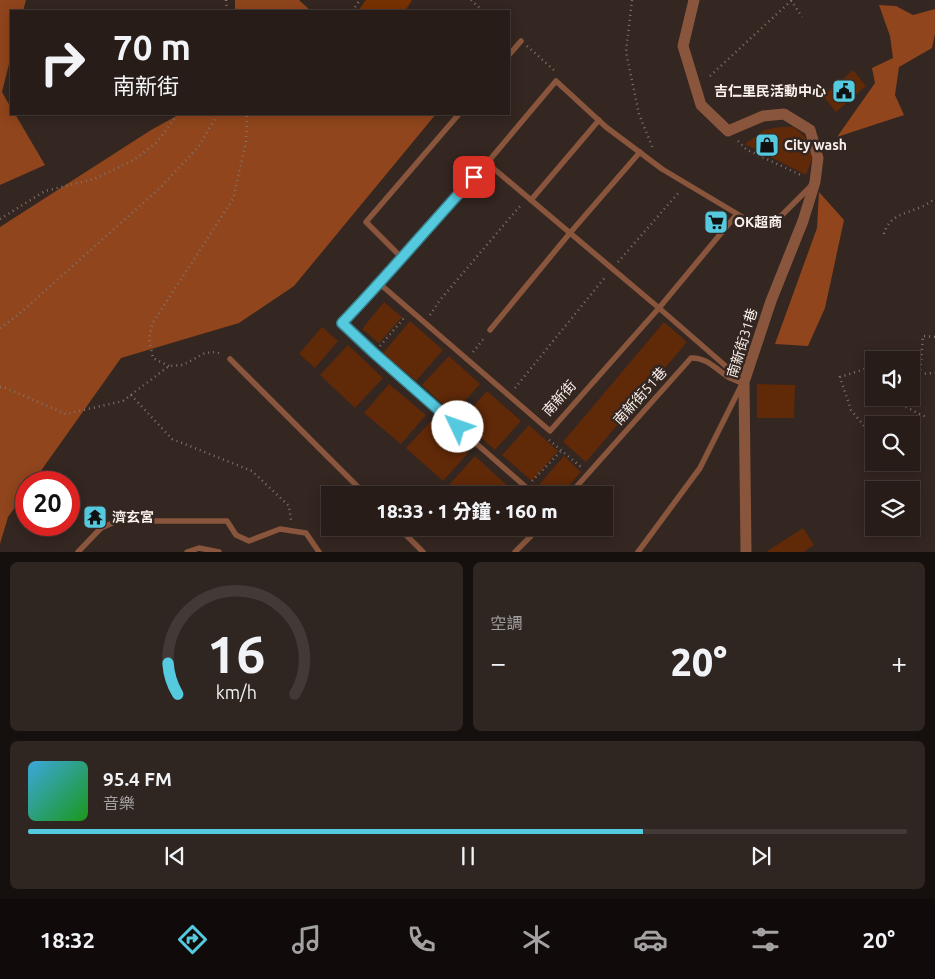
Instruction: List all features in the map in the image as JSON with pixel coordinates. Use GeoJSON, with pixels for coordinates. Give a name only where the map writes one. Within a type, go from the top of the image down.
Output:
{"type":"FeatureCollection","features":[{"type":"Feature","properties":{"kind":"street"},"geometry":{"type":"LineString","coordinates":[[694,0],[683,46],[701,105],[728,131],[763,116],[784,114],[810,130],[818,158],[815,182]]}},
{"type":"Feature","properties":{"kind":"street","name":"南新街31巷"},"geometry":{"type":"LineString","coordinates":[[746,552],[744,382],[771,301],[803,221],[815,182]]}},
{"type":"Feature","properties":{"kind":"lane"},"geometry":{"type":"LineString","coordinates":[[510,54],[521,41]]}},
{"type":"Feature","properties":{"kind":"lane"},"geometry":{"type":"LineString","coordinates":[[524,486],[342,323],[380,284],[487,163],[556,81],[599,120],[662,169],[754,224],[778,219],[815,182]]}},
{"type":"Feature","properties":{"kind":"lane"},"geometry":{"type":"LineString","coordinates":[[402,257],[366,222],[458,115]]}},
{"type":"Feature","properties":{"kind":"lane"},"geometry":{"type":"LineString","coordinates":[[531,200],[599,120]]}},
{"type":"Feature","properties":{"kind":"lane"},"geometry":{"type":"LineString","coordinates":[[490,330],[640,152]]}},
{"type":"Feature","properties":{"kind":"lane"},"geometry":{"type":"LineString","coordinates":[[487,163],[744,382],[700,468],[638,552]]}},
{"type":"Feature","properties":{"kind":"lane","name":"南新街"},"geometry":{"type":"LineString","coordinates":[[380,284],[550,431],[659,308],[736,214]]}},
{"type":"Feature","properties":{"kind":"lane","name":"南新街51巷"},"geometry":{"type":"LineString","coordinates":[[577,486],[691,358],[708,362],[736,382],[744,382]]}},
{"type":"Feature","properties":{"kind":"lane"},"geometry":{"type":"LineString","coordinates":[[230,359],[357,486]]}},
{"type":"Feature","properties":{"kind":"lane"},"geometry":{"type":"LineString","coordinates":[[78,552],[101,528],[117,521],[227,521],[236,535],[249,541],[280,530],[306,533],[316,551]]}},
{"type":"Feature","properties":{"kind":"lane"},"geometry":{"type":"LineString","coordinates":[[407,536],[423,552]]}},
{"type":"Feature","properties":{"kind":"lane"},"geometry":{"type":"LineString","coordinates":[[515,552],[531,536]]}},
{"type":"Feature","properties":{"kind":"lane"},"geometry":{"type":"LineString","coordinates":[[187,552],[199,548],[219,552]]}},
{"type":"Feature","properties":{"kind":"path"},"geometry":{"type":"LineString","coordinates":[[471,0],[482,10]]}},
{"type":"Feature","properties":{"kind":"path"},"geometry":{"type":"LineString","coordinates":[[632,0],[626,52],[639,114],[662,169]]}},
{"type":"Feature","properties":{"kind":"path"},"geometry":{"type":"LineString","coordinates":[[710,76],[791,0],[802,18]]}},
{"type":"Feature","properties":{"kind":"path"},"geometry":{"type":"LineString","coordinates":[[521,41],[555,71],[556,81]]}},
{"type":"Feature","properties":{"kind":"path"},"geometry":{"type":"LineString","coordinates":[[0,219],[45,191],[94,179],[134,160],[157,142],[177,115]]}},
{"type":"Feature","properties":{"kind":"path"},"geometry":{"type":"LineString","coordinates":[[0,328],[18,315],[161,187],[199,146],[217,115]]}},
{"type":"Feature","properties":{"kind":"path"},"geometry":{"type":"LineString","coordinates":[[230,359],[216,352],[211,352],[205,353],[183,365],[169,366],[153,358],[149,339],[152,324],[233,199],[246,142],[247,115]]}},
{"type":"Feature","properties":{"kind":"path"},"geometry":{"type":"LineString","coordinates":[[728,131],[747,150],[815,182]]}},
{"type":"Feature","properties":{"kind":"path"},"geometry":{"type":"LineString","coordinates":[[509,396],[612,268],[686,184]]}},
{"type":"Feature","properties":{"kind":"path"},"geometry":{"type":"LineString","coordinates":[[884,234],[886,226],[896,216],[922,207],[935,199]]}},
{"type":"Feature","properties":{"kind":"path"},"geometry":{"type":"LineString","coordinates":[[424,323],[440,300],[520,206],[531,200]]}},
{"type":"Feature","properties":{"kind":"path"},"geometry":{"type":"LineString","coordinates":[[374,353],[410,311]]}},
{"type":"Feature","properties":{"kind":"path"},"geometry":{"type":"LineString","coordinates":[[467,360],[490,330]]}},
{"type":"Feature","properties":{"kind":"path"},"geometry":{"type":"LineString","coordinates":[[935,337],[923,336],[920,374],[935,373]]}},
{"type":"Feature","properties":{"kind":"path"},"geometry":{"type":"LineString","coordinates":[[0,387],[66,414],[123,401],[169,366]]}},
{"type":"Feature","properties":{"kind":"path"},"geometry":{"type":"LineString","coordinates":[[865,369],[840,377],[851,410],[865,427]]}},
{"type":"Feature","properties":{"kind":"path"},"geometry":{"type":"LineString","coordinates":[[131,395],[172,438],[252,471],[289,506],[292,531]]}},
{"type":"Feature","properties":{"kind":"path"},"geometry":{"type":"LineString","coordinates":[[904,406],[928,418]]}},
{"type":"Feature","properties":{"kind":"path"},"geometry":{"type":"LineString","coordinates":[[550,431],[545,437],[588,473]]}},
{"type":"Feature","properties":{"kind":"path"},"geometry":{"type":"LineString","coordinates":[[528,486],[561,451]]}},
{"type":"Feature","properties":{"kind":"shaded area"},"geometry":{"type":"Polygon","coordinates":[[[0,0],[26,0],[23,10],[10,10],[10,60],[2,92],[10,106],[10,115],[16,115],[45,165],[0,185],[0,0]]]}},
{"type":"Feature","properties":{"kind":"shaded area"},"geometry":{"type":"Polygon","coordinates":[[[235,0],[299,0],[310,10],[235,10],[235,0]]]}},
{"type":"Feature","properties":{"kind":"shaded area"},"geometry":{"type":"Polygon","coordinates":[[[366,0],[412,0],[406,10],[359,10],[366,0]]]}},
{"type":"Feature","properties":{"kind":"shaded area"},"geometry":{"type":"Polygon","coordinates":[[[879,5],[896,6],[913,15],[935,9],[935,34],[932,48],[899,67],[895,95],[904,115],[837,137],[875,83],[872,68],[893,58],[890,36],[879,5]]]}},
{"type":"Feature","properties":{"kind":"shaded area"},"geometry":{"type":"Polygon","coordinates":[[[178,115],[435,115],[294,286],[239,323],[121,358],[41,471],[15,471],[15,507],[8,517],[0,544],[0,227],[151,130],[178,115]]]}},
{"type":"Feature","properties":{"kind":"shaded area"},"geometry":{"type":"Polygon","coordinates":[[[819,192],[844,220],[825,308],[808,346],[775,344],[817,228],[819,192]]]}},
{"type":"Feature","properties":{"kind":"building","name":"吉仁里民活動中心"},"geometry":{"type":"Polygon","coordinates":[[[853,70],[866,86],[836,112],[823,96],[853,70]]]}},
{"type":"Feature","properties":{"kind":"building"},"geometry":{"type":"Polygon","coordinates":[[[793,127],[808,141],[812,159],[806,175],[745,144],[764,130],[793,127]]]}},
{"type":"Feature","properties":{"kind":"building"},"geometry":{"type":"Polygon","coordinates":[[[384,302],[402,317],[379,343],[362,329],[384,302]]]}},
{"type":"Feature","properties":{"kind":"building"},"geometry":{"type":"Polygon","coordinates":[[[410,321],[443,350],[416,381],[383,353],[410,321]]]}},
{"type":"Feature","properties":{"kind":"building"},"geometry":{"type":"Polygon","coordinates":[[[664,322],[687,342],[586,462],[563,442],[664,322]]]}},
{"type":"Feature","properties":{"kind":"building"},"geometry":{"type":"Polygon","coordinates":[[[322,327],[338,341],[315,368],[299,354],[322,327]]]}},
{"type":"Feature","properties":{"kind":"building"},"geometry":{"type":"Polygon","coordinates":[[[348,345],[383,378],[355,408],[320,375],[348,345]]]}},
{"type":"Feature","properties":{"kind":"building"},"geometry":{"type":"Polygon","coordinates":[[[449,356],[480,384],[453,414],[422,385],[449,356]]]}},
{"type":"Feature","properties":{"kind":"building"},"geometry":{"type":"Polygon","coordinates":[[[389,384],[426,415],[401,444],[364,413],[389,384]]]}},
{"type":"Feature","properties":{"kind":"building"},"geometry":{"type":"Polygon","coordinates":[[[757,384],[795,385],[794,418],[757,418],[757,384]]]}},
{"type":"Feature","properties":{"kind":"building"},"geometry":{"type":"Polygon","coordinates":[[[487,391],[521,421],[495,450],[461,420],[487,391]]]}},
{"type":"Feature","properties":{"kind":"building"},"geometry":{"type":"Polygon","coordinates":[[[431,421],[468,453],[443,481],[406,448],[431,421]]]}},
{"type":"Feature","properties":{"kind":"building"},"geometry":{"type":"Polygon","coordinates":[[[529,425],[558,451],[532,481],[502,455],[529,425]]]}},
{"type":"Feature","properties":{"kind":"building"},"geometry":{"type":"Polygon","coordinates":[[[475,456],[508,486],[450,486],[449,485],[475,456]]]}},
{"type":"Feature","properties":{"kind":"building"},"geometry":{"type":"Polygon","coordinates":[[[564,456],[581,472],[569,486],[538,486],[564,456]]]}},
{"type":"Feature","properties":{"kind":"building"},"geometry":{"type":"Polygon","coordinates":[[[803,528],[814,545],[804,552],[766,552],[803,528]]]}},
{"type":"Feature","properties":{"kind":"place","name":"吉仁里民活動中心"},"geometry":{"type":"Point","coordinates":[844,91]}},
{"type":"Feature","properties":{"kind":"place","name":"City wash"},"geometry":{"type":"Point","coordinates":[767,145]}},
{"type":"Feature","properties":{"kind":"place","name":"OK超商"},"geometry":{"type":"Point","coordinates":[716,222]}},
{"type":"Feature","properties":{"kind":"place","name":"濟玄宮"},"geometry":{"type":"Point","coordinates":[95,517]}},
{"type":"Feature","properties":{"kind":"route"},"geometry":{"type":"LineString","coordinates":[[458,427],[342,323],[380,284],[474,177]]}}]}
